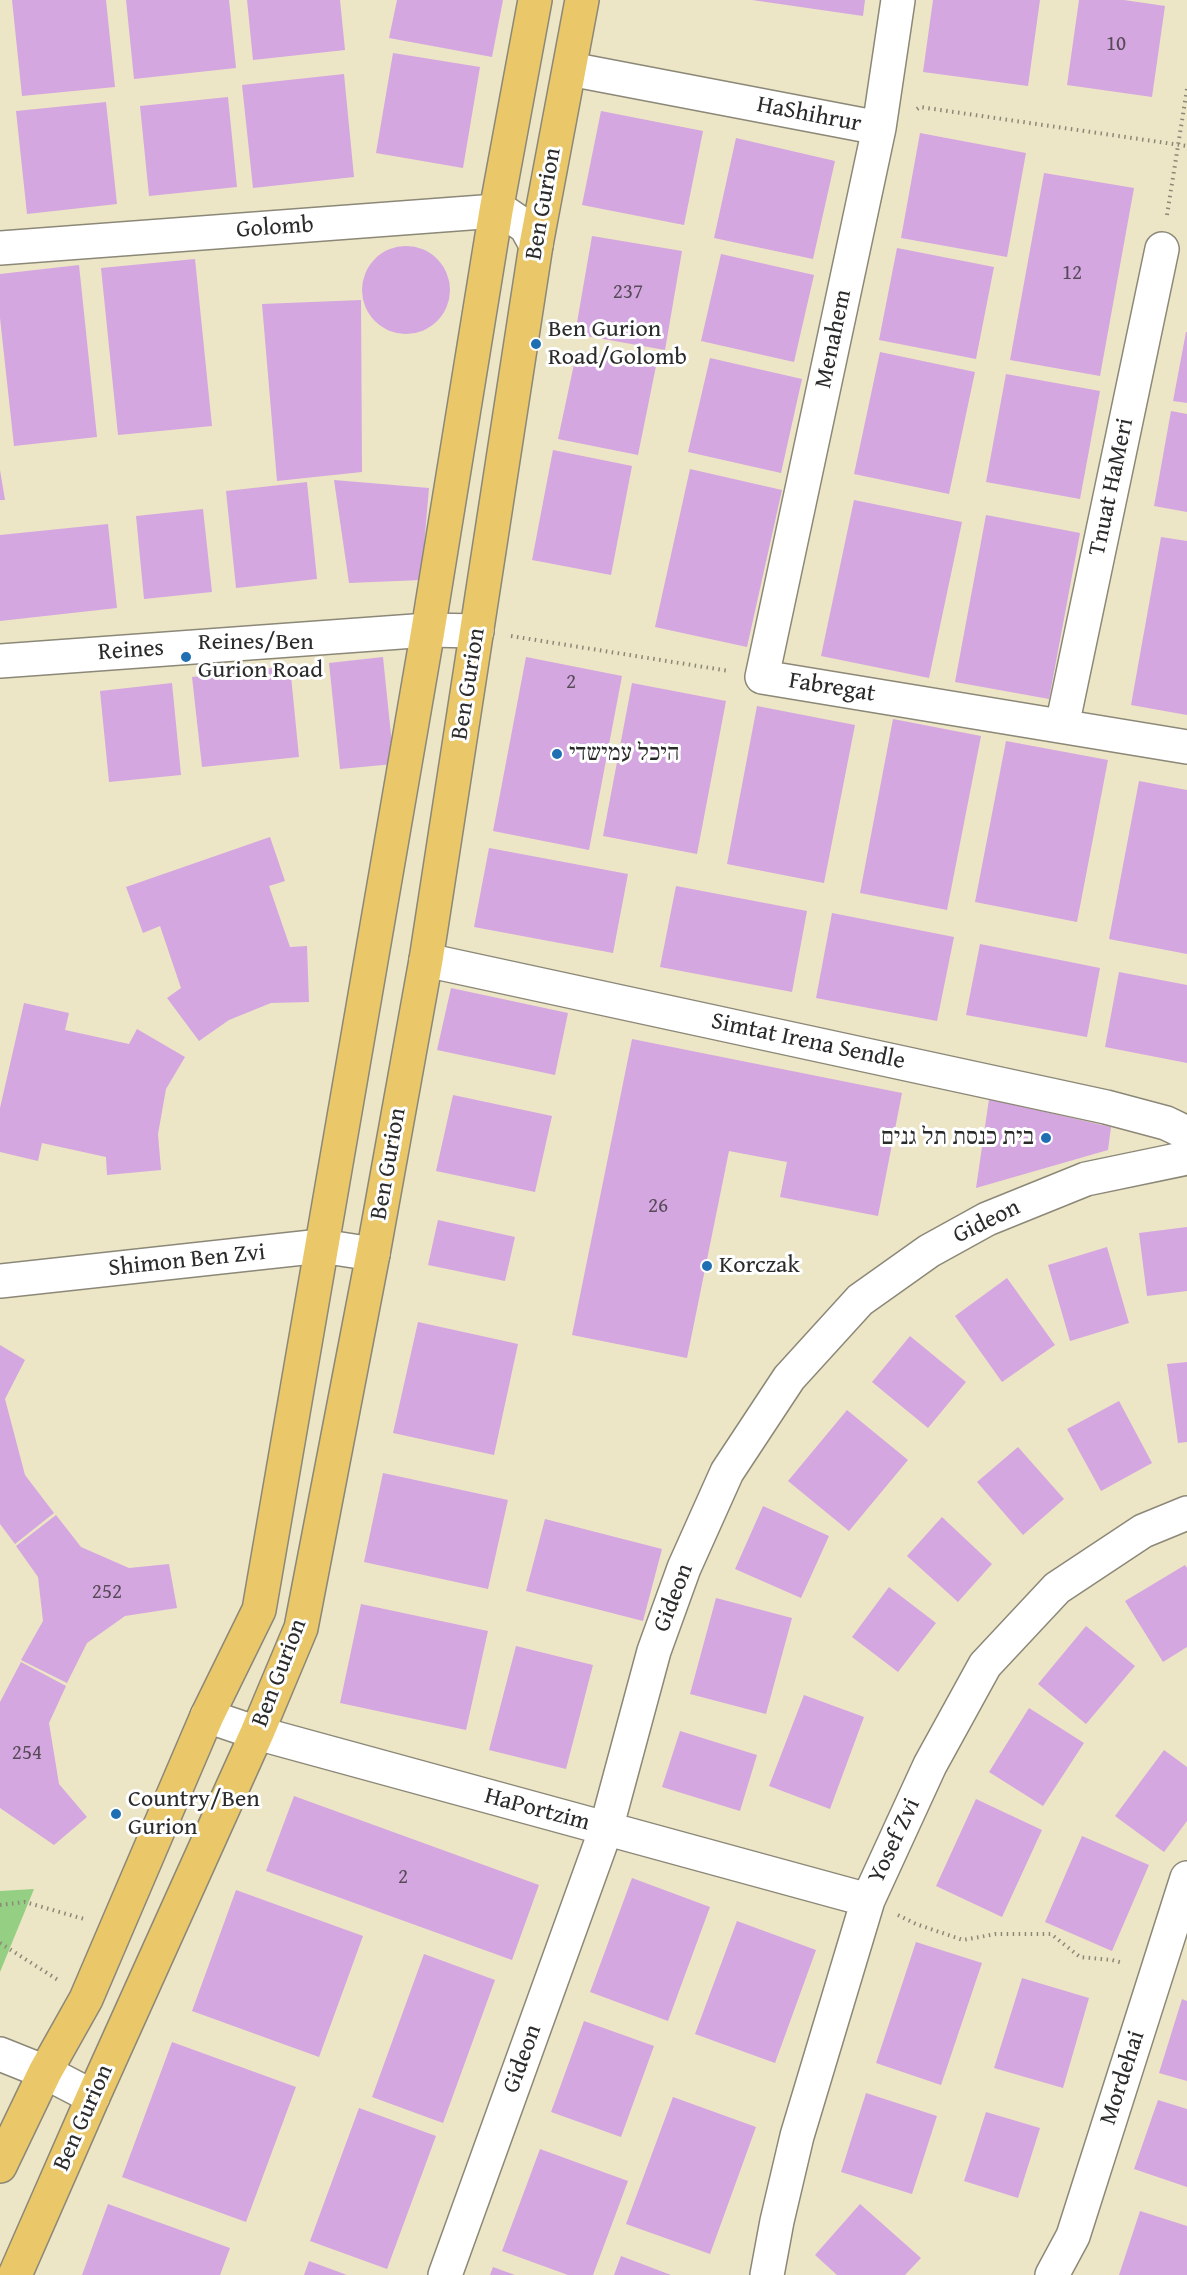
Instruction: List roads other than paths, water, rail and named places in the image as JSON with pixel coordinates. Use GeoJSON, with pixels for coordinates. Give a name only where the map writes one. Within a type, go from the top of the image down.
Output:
{"type":"FeatureCollection","features":[{"type":"Feature","properties":{"kind":"main road","name":"Ben Gurion"},"geometry":{"type":"LineString","coordinates":[[0,2166],[45,2072],[86,1998],[207,1716],[259,1610],[428,630],[496,211],[535,0]]}},
{"type":"Feature","properties":{"kind":"main road","name":"Ben Gurion"},"geometry":{"type":"LineString","coordinates":[[15,2275],[257,1733],[301,1628],[373,1254],[426,960],[536,245],[582,0]]}},
{"type":"Feature","properties":{"kind":"street","name":"Menahem"},"geometry":{"type":"LineString","coordinates":[[762,677],[879,128],[898,0]]}},
{"type":"Feature","properties":{"kind":"street","name":"HaShihrur"},"geometry":{"type":"LineString","coordinates":[[570,69],[879,128]]}},
{"type":"Feature","properties":{"kind":"street"},"geometry":{"type":"LineString","coordinates":[[496,211],[507,214],[526,227],[536,245]]}},
{"type":"Feature","properties":{"kind":"street","name":"Golomb"},"geometry":{"type":"LineString","coordinates":[[0,248],[496,211]]}},
{"type":"Feature","properties":{"kind":"street","name":"Tnuat HaMeri"},"geometry":{"type":"LineString","coordinates":[[1062,726],[1162,249]]}},
{"type":"Feature","properties":{"kind":"street","name":"Reines"},"geometry":{"type":"LineString","coordinates":[[0,661],[428,630],[477,631]]}},
{"type":"Feature","properties":{"kind":"street","name":"Fabregat"},"geometry":{"type":"LineString","coordinates":[[762,677],[1187,747]]}},
{"type":"Feature","properties":{"kind":"street","name":"Simtat Irena Sendle"},"geometry":{"type":"LineString","coordinates":[[426,960],[1106,1107],[1166,1123],[1187,1133]]}},
{"type":"Feature","properties":{"kind":"street","name":"Gideon"},"geometry":{"type":"LineString","coordinates":[[445,2275],[606,1829],[654,1652],[684,1568],[727,1472],[789,1378],[860,1300],[929,1251],[987,1219],[1086,1179],[1187,1158]]}},
{"type":"Feature","properties":{"kind":"street","name":"Shimon Ben Zvi"},"geometry":{"type":"LineString","coordinates":[[0,1281],[321,1246],[373,1254]]}},
{"type":"Feature","properties":{"kind":"street","name":"Yosef Zvi"},"geometry":{"type":"LineString","coordinates":[[767,2275],[797,2136],[868,1900],[930,1765],[985,1665],[1057,1588],[1143,1531],[1187,1513]]}},
{"type":"Feature","properties":{"kind":"street","name":"HaPortzim"},"geometry":{"type":"LineString","coordinates":[[207,1716],[257,1733],[868,1900]]}},
{"type":"Feature","properties":{"kind":"street","name":"Mordehai"},"geometry":{"type":"LineString","coordinates":[[1053,2275],[1073,2236],[1187,1878]]}},
{"type":"Feature","properties":{"kind":"street"},"geometry":{"type":"LineString","coordinates":[[0,2054],[45,2072],[93,2097]]}},
{"type":"Feature","properties":{"kind":"place","name":"Ben Gurion Road/Golomb"},"geometry":{"type":"Point","coordinates":[536,344]}},
{"type":"Feature","properties":{"kind":"place","name":"Reines/Ben Gurion Road"},"geometry":{"type":"Point","coordinates":[186,657]}},
{"type":"Feature","properties":{"kind":"place","name":"היכל עמישדי"},"geometry":{"type":"Point","coordinates":[557,754]}},
{"type":"Feature","properties":{"kind":"place","name":"בית כנסת תל גנים"},"geometry":{"type":"Point","coordinates":[1046,1138]}},
{"type":"Feature","properties":{"kind":"place","name":"Korczak"},"geometry":{"type":"Point","coordinates":[707,1266]}},
{"type":"Feature","properties":{"kind":"place","name":"Country/Ben Gurion"},"geometry":{"type":"Point","coordinates":[116,1814]}}]}
